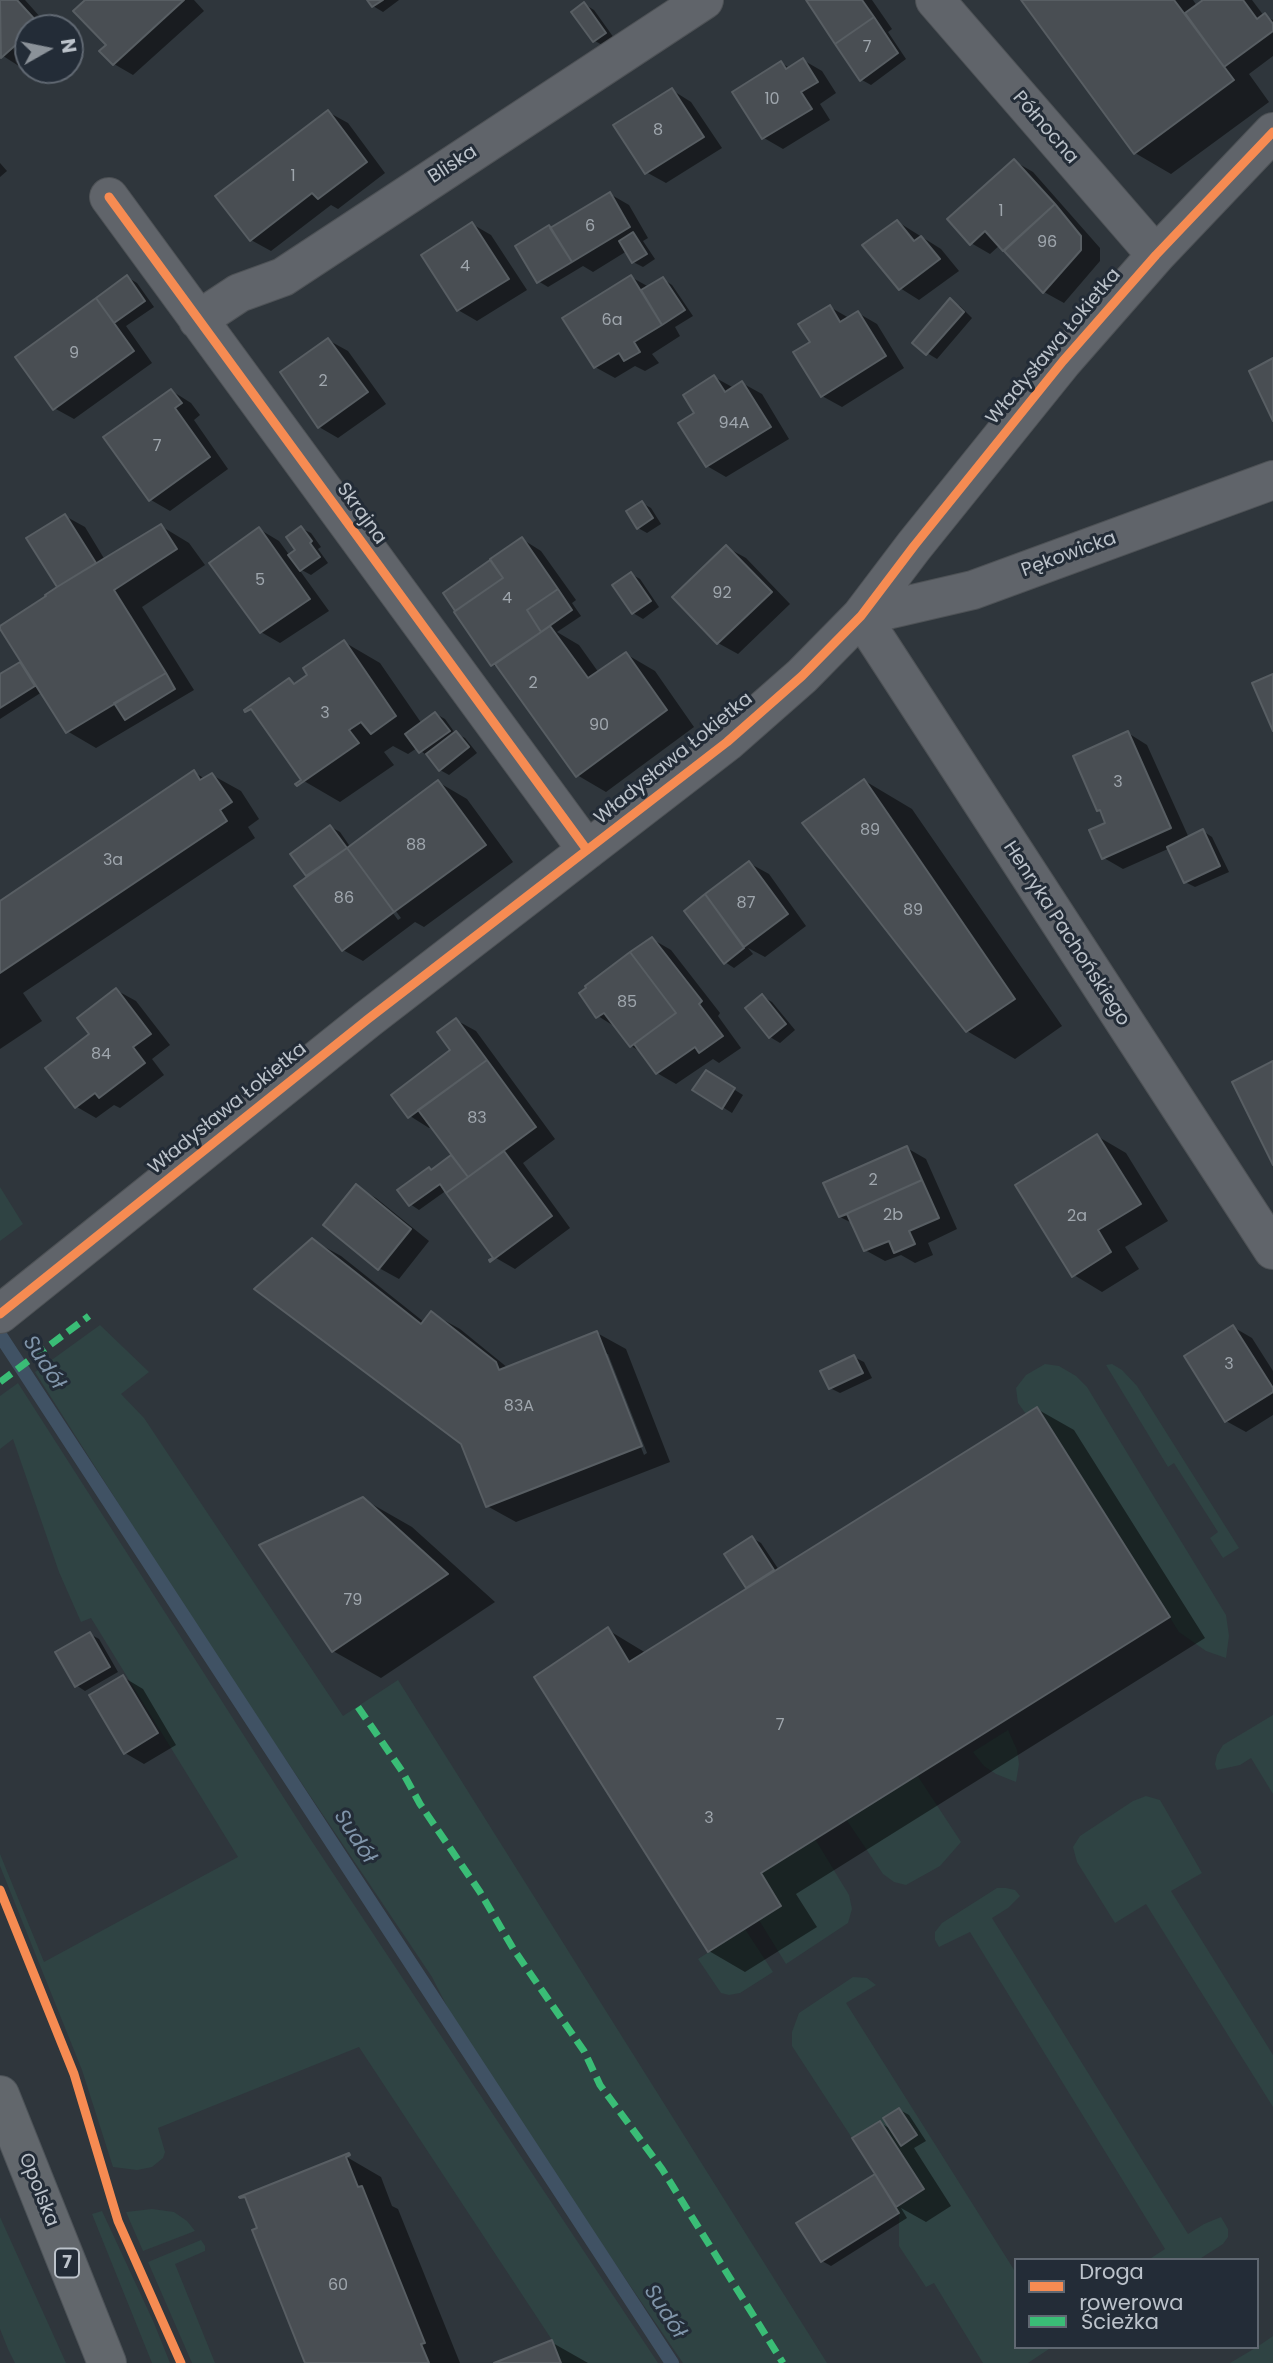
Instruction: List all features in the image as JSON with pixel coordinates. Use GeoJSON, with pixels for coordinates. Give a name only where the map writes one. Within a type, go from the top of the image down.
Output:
{"type":"FeatureCollection","features":[{"type":"Feature","properties":{"kind":"main road","name":"Opolska"},"geometry":{"type":"LineString","coordinates":[[0,2095],[107,2363]]}},
{"type":"Feature","properties":{"kind":"street","name":"Bliska"},"geometry":{"type":"LineString","coordinates":[[198,320],[239,293],[283,277],[704,0]]}},
{"type":"Feature","properties":{"kind":"street","name":"Północna"},"geometry":{"type":"LineString","coordinates":[[935,0],[1156,255]]}},
{"type":"Feature","properties":{"kind":"street","name":"Władysława Łokietka"},"geometry":{"type":"LineString","coordinates":[[0,1314],[368,1019],[727,742],[802,676],[861,616],[993,446],[1156,255],[1273,132]]}},
{"type":"Feature","properties":{"kind":"street","name":"Skrajna"},"geometry":{"type":"LineString","coordinates":[[109,197],[587,850]]}},
{"type":"Feature","properties":{"kind":"street","name":"Pękowicka"},"geometry":{"type":"LineString","coordinates":[[861,616],[972,590],[1273,480]]}},
{"type":"Feature","properties":{"kind":"street","name":"Henryka Pachońskiego"},"geometry":{"type":"LineString","coordinates":[[861,616],[1273,1250]]}},
{"type":"Feature","properties":{"kind":"green space"},"geometry":{"type":"Polygon","coordinates":[[[0,1187],[23,1224],[0,1241],[0,1187]]]}},
{"type":"Feature","properties":{"kind":"green space"},"geometry":{"type":"Polygon","coordinates":[[[100,1325],[149,1372],[121,1394],[144,1418],[343,1716],[398,1680],[827,2363],[683,2363],[461,2034],[432,1977],[198,1629],[35,1372],[100,1325]]]}},
{"type":"Feature","properties":{"kind":"green space"},"geometry":{"type":"Polygon","coordinates":[[[1045,1364],[1059,1366],[1076,1376],[1087,1387],[1226,1615],[1229,1636],[1226,1658],[1206,1651],[1179,1632],[1038,1407],[1026,1414],[1018,1403],[1016,1388],[1026,1375],[1045,1364]]]}},
{"type":"Feature","properties":{"kind":"green space"},"geometry":{"type":"Polygon","coordinates":[[[1112,1364],[1122,1370],[1137,1386],[1239,1548],[1223,1558],[1210,1538],[1218,1532],[1174,1463],[1168,1467],[1106,1365],[1112,1364]]]}},
{"type":"Feature","properties":{"kind":"green space"},"geometry":{"type":"Polygon","coordinates":[[[18,1383],[307,1834],[658,2363],[561,2363],[552,2340],[359,2047],[158,2128],[165,2152],[163,2158],[152,2167],[137,2170],[113,2167],[82,2070],[0,1866],[0,1854],[44,1962],[238,1857],[91,1618],[81,1622],[59,1572],[13,1439],[0,1449],[0,1396],[18,1383]]]}},
{"type":"Feature","properties":{"kind":"green space"},"geometry":{"type":"Polygon","coordinates":[[[1273,1715],[1273,1794],[1251,1758],[1240,1765],[1217,1770],[1215,1764],[1223,1745],[1273,1715]]]}},
{"type":"Feature","properties":{"kind":"green space"},"geometry":{"type":"Polygon","coordinates":[[[1008,1730],[1017,1750],[1019,1764],[1016,1782],[984,1766],[973,1752],[1008,1730]]]}},
{"type":"Feature","properties":{"kind":"green space"},"geometry":{"type":"Polygon","coordinates":[[[917,1775],[961,1842],[940,1866],[906,1885],[894,1882],[883,1874],[846,1819],[917,1775]]]}},
{"type":"Feature","properties":{"kind":"green space"},"geometry":{"type":"Polygon","coordinates":[[[1146,1796],[1160,1800],[1202,1873],[1171,1891],[1273,2055],[1273,2107],[1146,1904],[1115,1923],[1077,1862],[1073,1847],[1080,1836],[1133,1801],[1146,1796]]]}},
{"type":"Feature","properties":{"kind":"green space"},"geometry":{"type":"Polygon","coordinates":[[[815,1839],[849,1895],[852,1909],[848,1923],[786,1964],[759,1920],[781,1906],[761,1873],[815,1839]]]}},
{"type":"Feature","properties":{"kind":"green space"},"geometry":{"type":"Polygon","coordinates":[[[997,1888],[1015,1890],[1020,1896],[992,1918],[1188,2234],[1221,2217],[1228,2229],[1228,2237],[1223,2244],[1201,2258],[1151,2258],[1165,2249],[970,1932],[939,1947],[935,1932],[942,1923],[997,1888]]]}},
{"type":"Feature","properties":{"kind":"green space"},"geometry":{"type":"Polygon","coordinates":[[[745,1929],[773,1972],[740,1993],[721,1993],[698,1959],[745,1929]]]}},
{"type":"Feature","properties":{"kind":"green space"},"geometry":{"type":"Polygon","coordinates":[[[853,1977],[867,1978],[876,1985],[846,2003],[1014,2270],[1014,2349],[1049,2349],[1028,2363],[983,2363],[934,2283],[926,2287],[899,2246],[899,2213],[896,2207],[923,2189],[880,2121],[852,2138],[792,2046],[792,2032],[799,2013],[853,1977]]]}},
{"type":"Feature","properties":{"kind":"green space"},"geometry":{"type":"Polygon","coordinates":[[[152,2209],[174,2212],[195,2231],[143,2251],[126,2212],[152,2209]]]}},
{"type":"Feature","properties":{"kind":"green space"},"geometry":{"type":"Polygon","coordinates":[[[102,2211],[170,2363],[152,2363],[92,2214],[102,2211]]]}},
{"type":"Feature","properties":{"kind":"green space"},"geometry":{"type":"Polygon","coordinates":[[[0,2217],[66,2363],[15,2363],[8,2349],[0,2329],[0,2217]]]}},
{"type":"Feature","properties":{"kind":"green space"},"geometry":{"type":"Polygon","coordinates":[[[201,2240],[205,2251],[175,2264],[215,2363],[192,2363],[148,2262],[201,2240]]]}},
{"type":"Feature","properties":{"kind":"green space"},"geometry":{"type":"Polygon","coordinates":[[[1273,2336],[1273,2363],[1230,2363],[1254,2349],[1259,2349],[1259,2346],[1273,2336]]]}},
{"type":"Feature","properties":{"kind":"building"},"geometry":{"type":"Polygon","coordinates":[[[0,0],[17,0],[30,14],[14,14],[14,46],[1,58],[0,0]]]}},
{"type":"Feature","properties":{"kind":"building"},"geometry":{"type":"Polygon","coordinates":[[[85,0],[184,0],[113,65],[99,51],[106,45],[84,22],[84,14],[76,14],[73,11],[85,0]]]}},
{"type":"Feature","properties":{"kind":"building"},"geometry":{"type":"Polygon","coordinates":[[[367,0],[383,0],[372,7],[367,0]]]}},
{"type":"Feature","properties":{"kind":"building"},"geometry":{"type":"Polygon","coordinates":[[[806,0],[862,0],[874,17],[835,44],[806,0]]]}},
{"type":"Feature","properties":{"kind":"building"},"geometry":{"type":"Polygon","coordinates":[[[1021,0],[1174,0],[1234,80],[1134,154],[1021,0]]]}},
{"type":"Feature","properties":{"kind":"building"},"geometry":{"type":"Polygon","coordinates":[[[1203,0],[1243,0],[1257,19],[1265,13],[1273,24],[1273,31],[1224,67],[1185,13],[1203,0]]]}},
{"type":"Feature","properties":{"kind":"building"},"geometry":{"type":"Polygon","coordinates":[[[584,2],[606,33],[593,42],[571,12],[584,2]]]}},
{"type":"Feature","properties":{"kind":"building"},"geometry":{"type":"Polygon","coordinates":[[[874,17],[898,53],[860,81],[835,44],[874,17]]]}},
{"type":"Feature","properties":{"kind":"building"},"geometry":{"type":"Polygon","coordinates":[[[803,58],[818,82],[801,92],[812,109],[762,139],[732,92],[781,61],[786,69],[803,58]]]}},
{"type":"Feature","properties":{"kind":"building"},"geometry":{"type":"Polygon","coordinates":[[[672,88],[704,137],[645,174],[613,125],[672,88]]]}},
{"type":"Feature","properties":{"kind":"building"},"geometry":{"type":"Polygon","coordinates":[[[328,110],[367,162],[318,199],[312,193],[250,241],[215,196],[328,110]]]}},
{"type":"Feature","properties":{"kind":"building"},"geometry":{"type":"Polygon","coordinates":[[[1014,159],[1055,204],[1003,251],[985,231],[970,245],[947,219],[1014,159]]]}},
{"type":"Feature","properties":{"kind":"building"},"geometry":{"type":"Polygon","coordinates":[[[610,192],[630,227],[572,262],[550,228],[610,192]]]}},
{"type":"Feature","properties":{"kind":"building"},"geometry":{"type":"Polygon","coordinates":[[[1055,204],[1081,236],[1081,250],[1043,293],[1004,251],[1055,204]]]}},
{"type":"Feature","properties":{"kind":"building"},"geometry":{"type":"Polygon","coordinates":[[[897,220],[914,241],[921,236],[940,259],[899,290],[862,245],[897,220]]]}},
{"type":"Feature","properties":{"kind":"building"},"geometry":{"type":"Polygon","coordinates":[[[472,222],[509,279],[457,311],[421,255],[472,222]]]}},
{"type":"Feature","properties":{"kind":"building"},"geometry":{"type":"Polygon","coordinates":[[[549,225],[572,262],[537,283],[515,246],[549,225]]]}},
{"type":"Feature","properties":{"kind":"building"},"geometry":{"type":"Polygon","coordinates":[[[633,232],[647,254],[632,263],[619,241],[633,232]]]}},
{"type":"Feature","properties":{"kind":"building"},"geometry":{"type":"Polygon","coordinates":[[[127,275],[145,301],[114,323],[96,298],[127,275]]]}},
{"type":"Feature","properties":{"kind":"building"},"geometry":{"type":"Polygon","coordinates":[[[631,275],[662,325],[634,342],[640,352],[624,361],[619,353],[594,368],[562,318],[631,275]]]}},
{"type":"Feature","properties":{"kind":"building"},"geometry":{"type":"Polygon","coordinates":[[[663,277],[685,310],[662,325],[641,290],[663,277]]]}},
{"type":"Feature","properties":{"kind":"building"},"geometry":{"type":"Polygon","coordinates":[[[96,298],[134,351],[53,410],[15,357],[96,298]]]}},
{"type":"Feature","properties":{"kind":"building"},"geometry":{"type":"Polygon","coordinates":[[[950,298],[964,312],[926,355],[912,343],[950,298]]]}},
{"type":"Feature","properties":{"kind":"building"},"geometry":{"type":"Polygon","coordinates":[[[830,305],[840,322],[858,311],[886,356],[821,397],[793,352],[810,342],[798,324],[830,305]]]}},
{"type":"Feature","properties":{"kind":"building"},"geometry":{"type":"Polygon","coordinates":[[[328,338],[368,392],[318,428],[280,372],[328,338]]]}},
{"type":"Feature","properties":{"kind":"building"},"geometry":{"type":"Polygon","coordinates":[[[1273,358],[1273,421],[1249,371],[1273,358]]]}},
{"type":"Feature","properties":{"kind":"building"},"geometry":{"type":"Polygon","coordinates":[[[714,375],[725,392],[742,381],[771,427],[706,467],[678,423],[694,413],[683,395],[714,375]]]}},
{"type":"Feature","properties":{"kind":"building"},"geometry":{"type":"Polygon","coordinates":[[[171,389],[182,403],[175,408],[210,457],[149,501],[103,437],[171,389]]]}},
{"type":"Feature","properties":{"kind":"building"},"geometry":{"type":"Polygon","coordinates":[[[642,501],[653,518],[637,529],[626,511],[642,501]]]}},
{"type":"Feature","properties":{"kind":"building"},"geometry":{"type":"Polygon","coordinates":[[[65,514],[96,563],[57,587],[26,538],[65,514]]]}},
{"type":"Feature","properties":{"kind":"building"},"geometry":{"type":"Polygon","coordinates":[[[161,524],[177,549],[114,590],[166,673],[66,733],[0,626],[57,587],[161,524]]]}},
{"type":"Feature","properties":{"kind":"building"},"geometry":{"type":"Polygon","coordinates":[[[301,526],[320,557],[300,571],[288,555],[295,550],[286,537],[301,526]]]}},
{"type":"Feature","properties":{"kind":"building"},"geometry":{"type":"Polygon","coordinates":[[[259,527],[310,599],[260,633],[209,563],[259,527]]]}},
{"type":"Feature","properties":{"kind":"building"},"geometry":{"type":"Polygon","coordinates":[[[522,537],[558,589],[527,610],[541,632],[491,666],[454,612],[503,578],[490,559],[522,537]]]}},
{"type":"Feature","properties":{"kind":"building"},"geometry":{"type":"Polygon","coordinates":[[[726,545],[772,592],[717,644],[672,597],[726,545]]]}},
{"type":"Feature","properties":{"kind":"building"},"geometry":{"type":"Polygon","coordinates":[[[490,560],[503,578],[455,611],[443,593],[490,560]]]}},
{"type":"Feature","properties":{"kind":"building"},"geometry":{"type":"Polygon","coordinates":[[[631,572],[651,601],[632,614],[612,585],[631,572]]]}},
{"type":"Feature","properties":{"kind":"building"},"geometry":{"type":"Polygon","coordinates":[[[558,589],[572,610],[541,632],[527,610],[558,589]]]}},
{"type":"Feature","properties":{"kind":"building"},"geometry":{"type":"Polygon","coordinates":[[[550,626],[588,678],[626,652],[667,710],[576,777],[495,664],[550,626]]]}},
{"type":"Feature","properties":{"kind":"building"},"geometry":{"type":"Polygon","coordinates":[[[344,640],[396,716],[371,734],[361,722],[349,730],[359,743],[297,786],[295,784],[301,780],[251,709],[245,712],[244,710],[289,678],[294,684],[307,675],[303,668],[344,640]]]}},
{"type":"Feature","properties":{"kind":"building"},"geometry":{"type":"Polygon","coordinates":[[[20,662],[35,686],[0,708],[0,674],[20,662]]]}},
{"type":"Feature","properties":{"kind":"building"},"geometry":{"type":"Polygon","coordinates":[[[166,673],[175,689],[125,720],[114,703],[166,673]]]}},
{"type":"Feature","properties":{"kind":"building"},"geometry":{"type":"Polygon","coordinates":[[[1273,674],[1273,731],[1252,683],[1273,674]]]}},
{"type":"Feature","properties":{"kind":"building"},"geometry":{"type":"Polygon","coordinates":[[[435,712],[450,731],[419,753],[405,734],[435,712]]]}},
{"type":"Feature","properties":{"kind":"building"},"geometry":{"type":"Polygon","coordinates":[[[456,731],[469,747],[439,771],[426,754],[456,731]]]}},
{"type":"Feature","properties":{"kind":"building"},"geometry":{"type":"Polygon","coordinates":[[[1128,731],[1171,828],[1102,859],[1089,830],[1105,823],[1073,756],[1128,731]]]}},
{"type":"Feature","properties":{"kind":"building"},"geometry":{"type":"Polygon","coordinates":[[[194,770],[200,780],[212,773],[232,802],[220,810],[227,821],[0,973],[0,901],[194,770]]]}},
{"type":"Feature","properties":{"kind":"building"},"geometry":{"type":"Polygon","coordinates":[[[864,779],[1015,999],[966,1032],[802,823],[864,779]]]}},
{"type":"Feature","properties":{"kind":"building"},"geometry":{"type":"Polygon","coordinates":[[[438,780],[486,845],[394,912],[347,848],[438,780]]]}},
{"type":"Feature","properties":{"kind":"building"},"geometry":{"type":"Polygon","coordinates":[[[330,825],[347,848],[306,876],[290,854],[330,825]]]}},
{"type":"Feature","properties":{"kind":"building"},"geometry":{"type":"Polygon","coordinates":[[[1203,829],[1220,866],[1184,883],[1167,847],[1203,829]]]}},
{"type":"Feature","properties":{"kind":"building"},"geometry":{"type":"Polygon","coordinates":[[[347,848],[394,912],[342,951],[294,886],[347,848]]]}},
{"type":"Feature","properties":{"kind":"building"},"geometry":{"type":"Polygon","coordinates":[[[749,861],[788,914],[744,947],[705,894],[749,861]]]}},
{"type":"Feature","properties":{"kind":"building"},"geometry":{"type":"Polygon","coordinates":[[[705,894],[744,948],[724,964],[684,911],[705,894]]]}},
{"type":"Feature","properties":{"kind":"building"},"geometry":{"type":"Polygon","coordinates":[[[652,937],[702,1001],[699,1004],[723,1036],[699,1053],[695,1047],[656,1074],[634,1044],[676,1013],[630,952],[652,937]]]}},
{"type":"Feature","properties":{"kind":"building"},"geometry":{"type":"Polygon","coordinates":[[[630,952],[676,1013],[630,1047],[604,1013],[596,1018],[579,993],[630,952]]]}},
{"type":"Feature","properties":{"kind":"building"},"geometry":{"type":"Polygon","coordinates":[[[116,988],[151,1034],[133,1047],[145,1063],[99,1098],[95,1093],[75,1108],[45,1068],[89,1034],[77,1018],[116,988]]]}},
{"type":"Feature","properties":{"kind":"building"},"geometry":{"type":"Polygon","coordinates":[[[762,994],[786,1024],[769,1038],[745,1008],[762,994]]]}},
{"type":"Feature","properties":{"kind":"building"},"geometry":{"type":"Polygon","coordinates":[[[456,1018],[487,1060],[408,1118],[391,1095],[450,1050],[437,1032],[456,1018]]]}},
{"type":"Feature","properties":{"kind":"building"},"geometry":{"type":"Polygon","coordinates":[[[487,1060],[536,1127],[468,1177],[418,1110],[487,1060]]]}},
{"type":"Feature","properties":{"kind":"building"},"geometry":{"type":"Polygon","coordinates":[[[1273,1061],[1273,1165],[1232,1082],[1273,1061]]]}},
{"type":"Feature","properties":{"kind":"building"},"geometry":{"type":"Polygon","coordinates":[[[706,1070],[735,1088],[722,1109],[692,1090],[706,1070]]]}},
{"type":"Feature","properties":{"kind":"building"},"geometry":{"type":"Polygon","coordinates":[[[1097,1134],[1141,1204],[1098,1230],[1111,1252],[1072,1277],[1015,1185],[1097,1134]]]}},
{"type":"Feature","properties":{"kind":"building"},"geometry":{"type":"Polygon","coordinates":[[[907,1146],[922,1180],[839,1217],[823,1183],[907,1146]]]}},
{"type":"Feature","properties":{"kind":"building"},"geometry":{"type":"Polygon","coordinates":[[[504,1151],[552,1216],[490,1262],[493,1258],[446,1193],[504,1151]]]}},
{"type":"Feature","properties":{"kind":"building"},"geometry":{"type":"Polygon","coordinates":[[[451,1155],[468,1177],[446,1193],[440,1184],[409,1206],[397,1190],[451,1155]]]}},
{"type":"Feature","properties":{"kind":"building"},"geometry":{"type":"Polygon","coordinates":[[[922,1180],[939,1218],[909,1231],[915,1244],[894,1253],[889,1241],[864,1251],[847,1214],[839,1217],[922,1180]]]}},
{"type":"Feature","properties":{"kind":"building"},"geometry":{"type":"Polygon","coordinates":[[[356,1184],[411,1229],[378,1270],[323,1225],[356,1184]]]}},
{"type":"Feature","properties":{"kind":"building"},"geometry":{"type":"Polygon","coordinates":[[[312,1238],[421,1324],[431,1311],[496,1362],[499,1370],[597,1331],[642,1446],[486,1507],[461,1444],[254,1289],[312,1238]]]}},
{"type":"Feature","properties":{"kind":"building"},"geometry":{"type":"Polygon","coordinates":[[[1233,1325],[1273,1392],[1225,1422],[1184,1356],[1233,1325]]]}},
{"type":"Feature","properties":{"kind":"building"},"geometry":{"type":"Polygon","coordinates":[[[854,1355],[863,1373],[829,1389],[820,1371],[854,1355]]]}},
{"type":"Feature","properties":{"kind":"building"},"geometry":{"type":"Polygon","coordinates":[[[1037,1407],[1170,1617],[761,1873],[781,1906],[708,1952],[534,1677],[608,1627],[629,1662],[1037,1407]]]}},
{"type":"Feature","properties":{"kind":"building"},"geometry":{"type":"Polygon","coordinates":[[[363,1497],[448,1574],[332,1652],[259,1545],[363,1497]]]}},
{"type":"Feature","properties":{"kind":"building"},"geometry":{"type":"Polygon","coordinates":[[[752,1536],[774,1570],[746,1588],[724,1554],[752,1536]]]}},
{"type":"Feature","properties":{"kind":"building"},"geometry":{"type":"Polygon","coordinates":[[[90,1632],[110,1667],[75,1687],[55,1652],[90,1632]]]}},
{"type":"Feature","properties":{"kind":"building"},"geometry":{"type":"Polygon","coordinates":[[[123,1675],[158,1733],[124,1754],[89,1695],[123,1675]]]}},
{"type":"Feature","properties":{"kind":"building"},"geometry":{"type":"Polygon","coordinates":[[[899,2108],[917,2135],[901,2146],[883,2118],[899,2108]]]}},
{"type":"Feature","properties":{"kind":"building"},"geometry":{"type":"Polygon","coordinates":[[[880,2121],[924,2189],[896,2207],[852,2138],[880,2121]]]}},
{"type":"Feature","properties":{"kind":"building"},"geometry":{"type":"Polygon","coordinates":[[[349,2153],[346,2157],[358,2187],[362,2186],[425,2343],[421,2344],[429,2363],[305,2363],[252,2230],[257,2228],[245,2197],[239,2197],[349,2153]]]}},
{"type":"Feature","properties":{"kind":"building"},"geometry":{"type":"Polygon","coordinates":[[[875,2174],[899,2213],[821,2262],[796,2223],[875,2174]]]}},
{"type":"Feature","properties":{"kind":"building"},"geometry":{"type":"Polygon","coordinates":[[[552,2340],[561,2363],[494,2363],[499,2361],[552,2340]]]}},
{"type":"Feature","properties":{"kind":"waterway","name":"Sudół"},"geometry":{"type":"LineString","coordinates":[[0,1335],[672,2363]]}},
{"type":"Feature","properties":{"kind":"marked path"},"geometry":{"type":"LineString","coordinates":[[0,1382],[89,1316]]}},
{"type":"Feature","properties":{"kind":"marked path"},"geometry":{"type":"LineString","coordinates":[[358,1707],[480,1892],[514,1950],[584,2051],[600,2085],[662,2169],[783,2363]]}},
{"type":"Feature","properties":{"kind":"cycle path"},"geometry":{"type":"LineString","coordinates":[[0,1314],[368,1019],[727,742],[802,676],[861,616],[1063,361],[1156,255],[1273,132]]}},
{"type":"Feature","properties":{"kind":"cycle path"},"geometry":{"type":"LineString","coordinates":[[109,197],[587,850]]}},
{"type":"Feature","properties":{"kind":"cycle path"},"geometry":{"type":"LineString","coordinates":[[0,1890],[74,2074],[118,2221],[181,2363]]}}]}
